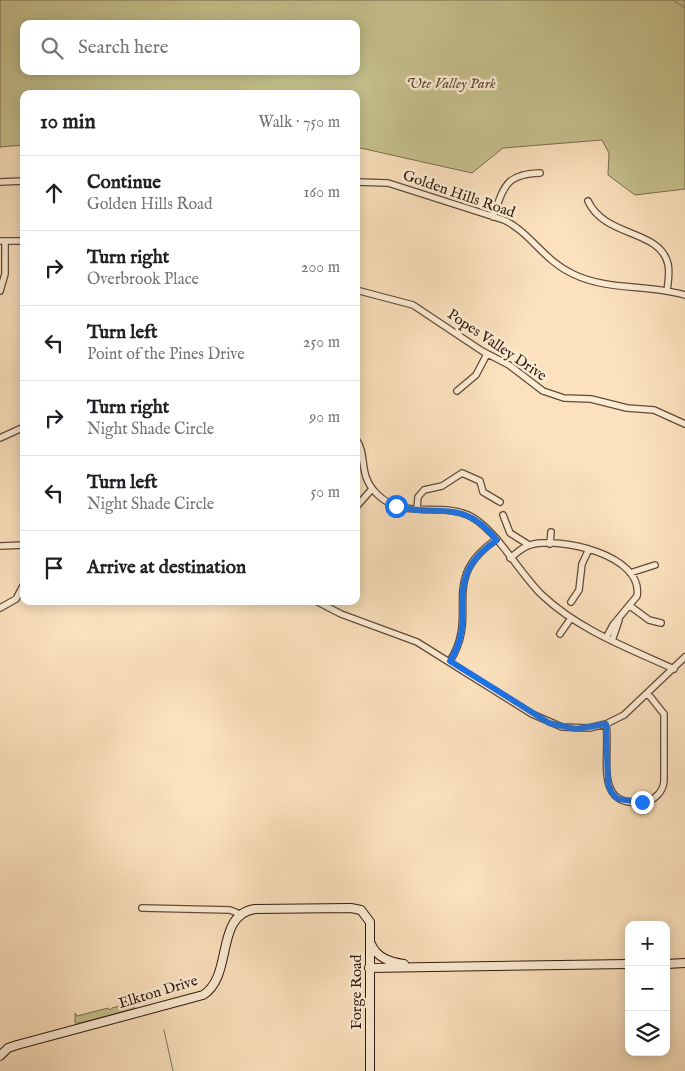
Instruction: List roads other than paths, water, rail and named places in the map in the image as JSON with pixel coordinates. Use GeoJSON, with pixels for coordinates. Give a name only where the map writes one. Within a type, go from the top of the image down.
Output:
{"type":"FeatureCollection","features":[{"type":"Feature","properties":{"kind":"street"},"geometry":{"type":"LineString","coordinates":[[493,217],[508,182],[522,174],[540,173]]}},
{"type":"Feature","properties":{"kind":"street"},"geometry":{"type":"LineString","coordinates":[[0,182],[20,181]]}},
{"type":"Feature","properties":{"kind":"street","name":"Golden Hills Road"},"geometry":{"type":"LineString","coordinates":[[360,182],[388,183],[493,217],[519,228],[544,256],[574,274],[599,283],[685,295]]}},
{"type":"Feature","properties":{"kind":"street"},"geometry":{"type":"LineString","coordinates":[[588,201],[593,211],[613,226],[647,239],[661,249],[668,263],[667,291]]}},
{"type":"Feature","properties":{"kind":"street"},"geometry":{"type":"LineString","coordinates":[[0,291],[5,274],[2,241],[20,241]]}},
{"type":"Feature","properties":{"kind":"street","name":"Popes Valley Drive"},"geometry":{"type":"LineString","coordinates":[[360,291],[413,305],[488,354],[509,365],[548,393],[564,398],[598,400],[628,408],[654,410],[685,424]]}},
{"type":"Feature","properties":{"kind":"street"},"geometry":{"type":"LineString","coordinates":[[457,391],[476,375],[488,354]]}},
{"type":"Feature","properties":{"kind":"street"},"geometry":{"type":"LineString","coordinates":[[0,438],[20,429]]}},
{"type":"Feature","properties":{"kind":"street"},"geometry":{"type":"LineString","coordinates":[[360,447],[363,470],[372,489],[391,504],[418,509],[460,512],[479,522],[497,540],[541,594],[571,618],[609,640],[674,669]]}},
{"type":"Feature","properties":{"kind":"street"},"geometry":{"type":"LineString","coordinates":[[418,509],[418,497],[424,490],[442,486],[462,473],[480,481],[484,492],[500,502]]}},
{"type":"Feature","properties":{"kind":"street"},"geometry":{"type":"LineString","coordinates":[[360,503],[372,489]]}},
{"type":"Feature","properties":{"kind":"street"},"geometry":{"type":"LineString","coordinates":[[504,515],[510,532],[529,545]]}},
{"type":"Feature","properties":{"kind":"street"},"geometry":{"type":"LineString","coordinates":[[550,544],[552,532]]}},
{"type":"Feature","properties":{"kind":"street"},"geometry":{"type":"LineString","coordinates":[[450,661],[459,647],[462,634],[462,590],[467,570],[481,552],[497,540]]}},
{"type":"Feature","properties":{"kind":"street"},"geometry":{"type":"LineString","coordinates":[[510,558],[529,545],[550,544],[589,549],[610,558],[630,573],[638,591],[630,606],[619,620],[609,640]]}},
{"type":"Feature","properties":{"kind":"street"},"geometry":{"type":"LineString","coordinates":[[0,546],[20,545]]}},
{"type":"Feature","properties":{"kind":"street"},"geometry":{"type":"LineString","coordinates":[[571,602],[580,590],[582,564],[589,549]]}},
{"type":"Feature","properties":{"kind":"street"},"geometry":{"type":"LineString","coordinates":[[630,573],[655,566]]}},
{"type":"Feature","properties":{"kind":"street"},"geometry":{"type":"LineString","coordinates":[[0,608],[16,599],[20,592]]}},
{"type":"Feature","properties":{"kind":"street"},"geometry":{"type":"LineString","coordinates":[[324,605],[341,614],[403,635],[450,661],[549,723],[576,729],[606,724],[624,715],[685,657]]}},
{"type":"Feature","properties":{"kind":"street"},"geometry":{"type":"LineString","coordinates":[[630,606],[650,620],[661,623]]}},
{"type":"Feature","properties":{"kind":"street"},"geometry":{"type":"LineString","coordinates":[[560,634],[571,618]]}},
{"type":"Feature","properties":{"kind":"street"},"geometry":{"type":"LineString","coordinates":[[606,724],[607,779],[612,793],[618,799],[627,802],[646,801],[655,798],[662,790],[664,781],[664,719],[660,706],[648,694]]}},
{"type":"Feature","properties":{"kind":"street"},"geometry":{"type":"LineString","coordinates":[[142,908],[230,910],[240,914]]}},
{"type":"Feature","properties":{"kind":"street","name":"Forge Road"},"geometry":{"type":"LineString","coordinates":[[240,914],[255,909],[343,908],[357,909],[365,914],[370,922],[370,1071]]}},
{"type":"Feature","properties":{"kind":"street","name":"Elkton Drive"},"geometry":{"type":"LineString","coordinates":[[0,1056],[8,1048],[17,1045],[203,995],[212,989],[217,980],[232,927],[240,914]]}},
{"type":"Feature","properties":{"kind":"street"},"geometry":{"type":"LineString","coordinates":[[370,941],[375,951],[388,960],[431,966]]}},
{"type":"Feature","properties":{"kind":"street"},"geometry":{"type":"LineString","coordinates":[[670,964],[685,963]]}},
{"type":"Feature","properties":{"kind":"street"},"geometry":{"type":"LineString","coordinates":[[370,968],[625,964]]}},
{"type":"Feature","properties":{"kind":"waterway"},"geometry":{"type":"LineString","coordinates":[[673,0],[685,8]]}},
{"type":"Feature","properties":{"kind":"waterway"},"geometry":{"type":"LineString","coordinates":[[164,1030],[173,1071]]}},
{"type":"Feature","properties":{"kind":"park label","name":"Ute Valley Park"},"geometry":{"type":"Point","coordinates":[451,83]}}]}
